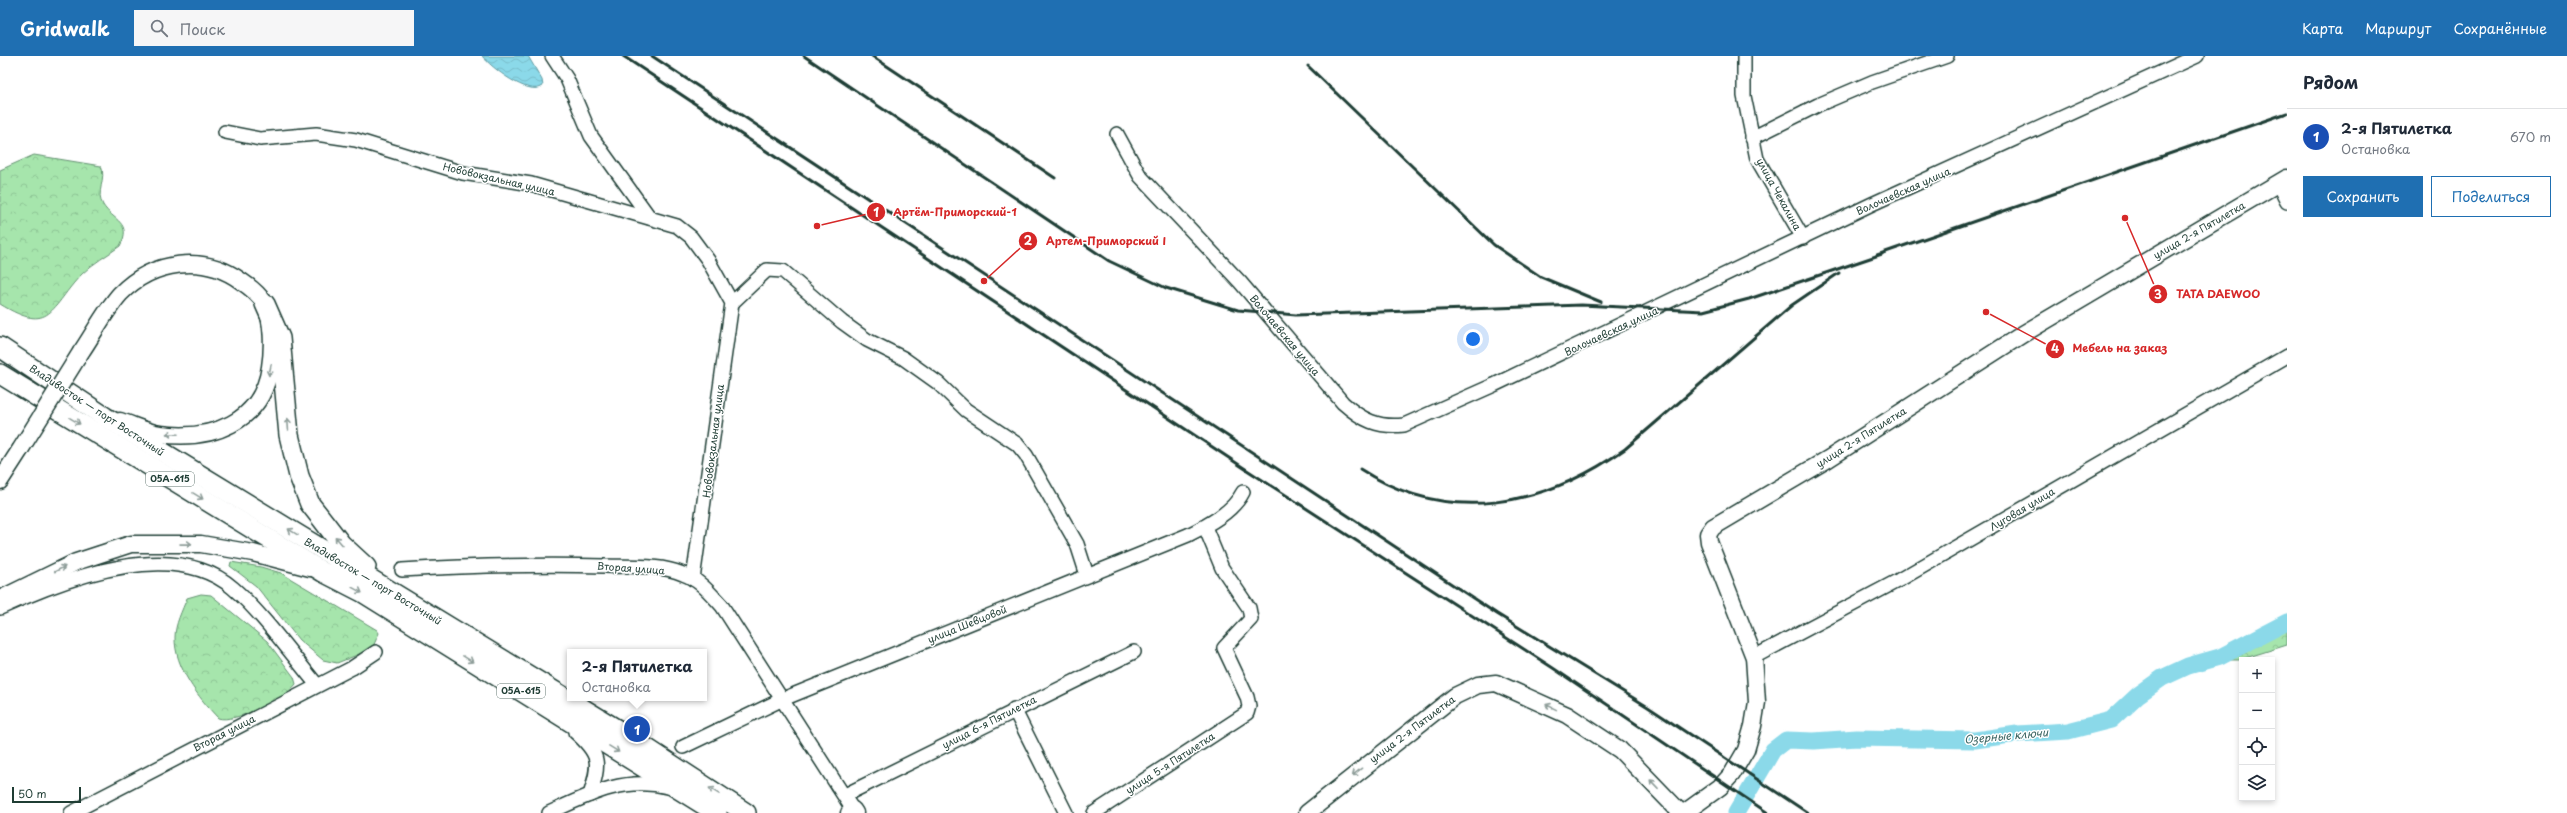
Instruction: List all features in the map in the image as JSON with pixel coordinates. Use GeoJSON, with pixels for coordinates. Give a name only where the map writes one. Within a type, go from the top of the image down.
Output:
{"type":"FeatureCollection","features":[{"type":"Feature","properties":{"kind":"highway"},"geometry":{"type":"LineString","coordinates":[[265,304],[280,338],[289,435],[299,476],[310,504],[329,529],[386,589]]}},
{"type":"Feature","properties":{"kind":"highway","name":"Владивосток — порт Восточный"},"geometry":{"type":"LineString","coordinates":[[0,347],[105,416],[567,699]]}},
{"type":"Feature","properties":{"kind":"highway","name":"Владивосток — порт Восточный"},"geometry":{"type":"LineString","coordinates":[[0,374],[9,384],[323,572],[362,592],[717,813]]}},
{"type":"Feature","properties":{"kind":"highway","name":"Владивосток — порт Восточный"},"geometry":{"type":"LineString","coordinates":[[570,701],[631,738],[746,813]]}},
{"type":"Feature","properties":{"kind":"main road","name":"улица 2-я Пятилетка"},"geometry":{"type":"LineString","coordinates":[[1684,813],[1720,787],[1732,774],[1746,750],[1753,726],[1757,702],[1754,657],[1709,542],[1708,534],[1713,527],[1828,459],[2023,334],[2282,181]]}},
{"type":"Feature","properties":{"kind":"main road"},"geometry":{"type":"LineString","coordinates":[[0,481],[81,352],[121,294],[149,274],[171,265],[192,263],[229,272],[251,288],[265,304],[272,340],[269,374],[261,397],[247,414],[222,430],[200,435],[160,434],[105,416]]}},
{"type":"Feature","properties":{"kind":"main road"},"geometry":{"type":"LineString","coordinates":[[0,599],[76,562],[131,544],[201,544],[253,553],[323,572]]}},
{"type":"Feature","properties":{"kind":"main road","name":"улица 2-я Пятилетка"},"geometry":{"type":"LineString","coordinates":[[1307,813],[1455,696],[1478,686],[1496,683],[1567,715],[1605,739],[1636,765],[1681,813]]}},
{"type":"Feature","properties":{"kind":"street"},"geometry":{"type":"LineString","coordinates":[[552,56],[567,79],[591,136],[650,218]]}},
{"type":"Feature","properties":{"kind":"street","name":"улица Чекалина"},"geometry":{"type":"LineString","coordinates":[[1744,56],[1744,96],[1757,159],[1803,238]]}},
{"type":"Feature","properties":{"kind":"street"},"geometry":{"type":"LineString","coordinates":[[1752,138],[1818,105],[1872,82],[1946,56]]}},
{"type":"Feature","properties":{"kind":"street","name":"Волочаевская улица"},"geometry":{"type":"LineString","coordinates":[[1117,134],[1140,176],[1240,282],[1343,403],[1357,416],[1373,423],[1384,425],[1404,424],[1494,385],[1803,238],[2197,56]]}},
{"type":"Feature","properties":{"kind":"street","name":"Нововокзальная улица"},"geometry":{"type":"LineString","coordinates":[[225,132],[260,139],[316,134],[356,140],[463,173],[531,184],[650,218],[677,226],[691,237],[719,276],[732,303],[693,579]]}},
{"type":"Feature","properties":{"kind":"street"},"geometry":{"type":"LineString","coordinates":[[2282,181],[2287,202]]}},
{"type":"Feature","properties":{"kind":"street"},"geometry":{"type":"LineString","coordinates":[[732,303],[767,270],[783,271],[867,340],[903,358],[938,383],[966,410],[1017,444],[1026,455],[1078,544],[1087,575]]}},
{"type":"Feature","properties":{"kind":"street","name":"Луговая улица"},"geometry":{"type":"LineString","coordinates":[[1754,657],[1905,576],[2287,356]]}},
{"type":"Feature","properties":{"kind":"street","name":"улица Шевцовой"},"geometry":{"type":"LineString","coordinates":[[683,747],[783,699],[1205,527],[1238,502],[1243,492]]}},
{"type":"Feature","properties":{"kind":"street","name":"улица 5-я Пятилетка"},"geometry":{"type":"LineString","coordinates":[[1094,813],[1247,713],[1249,706],[1247,697],[1224,648],[1251,619],[1250,608],[1222,568],[1205,527]]}},
{"type":"Feature","properties":{"kind":"street","name":"Вторая улица"},"geometry":{"type":"LineString","coordinates":[[402,570],[548,564],[670,570],[693,579],[706,588],[722,606],[845,795],[853,812]]}},
{"type":"Feature","properties":{"kind":"street"},"geometry":{"type":"LineString","coordinates":[[0,608],[79,576],[137,566],[171,565],[204,570],[233,588],[246,601],[317,685]]}},
{"type":"Feature","properties":{"kind":"street","name":"Вторая улица"},"geometry":{"type":"LineString","coordinates":[[71,813],[352,668],[376,652]]}},
{"type":"Feature","properties":{"kind":"street","name":"улица 6-я Пятилетка"},"geometry":{"type":"LineString","coordinates":[[845,795],[1014,709],[1134,652]]}},
{"type":"Feature","properties":{"kind":"street"},"geometry":{"type":"LineString","coordinates":[[546,706],[587,743],[596,754],[598,770],[590,794]]}},
{"type":"Feature","properties":{"kind":"street"},"geometry":{"type":"LineString","coordinates":[[1014,709],[1066,813]]}},
{"type":"Feature","properties":{"kind":"street"},"geometry":{"type":"LineString","coordinates":[[549,813],[590,794],[631,783],[648,782],[677,789]]}},
{"type":"Feature","properties":{"kind":"green space"},"geometry":{"type":"Polygon","coordinates":[[[34,155],[101,166],[103,175],[100,191],[101,200],[107,210],[120,222],[124,232],[120,246],[86,270],[71,286],[56,306],[48,313],[40,317],[30,317],[17,313],[0,304],[0,170],[34,155]]]}},
{"type":"Feature","properties":{"kind":"green space"},"geometry":{"type":"Polygon","coordinates":[[[231,562],[261,567],[281,573],[377,630],[379,633],[372,649],[337,663],[323,660],[299,640],[256,586],[230,566],[231,562]]]}},
{"type":"Feature","properties":{"kind":"green space"},"geometry":{"type":"Polygon","coordinates":[[[201,594],[211,595],[267,641],[294,677],[296,684],[290,690],[282,696],[247,714],[226,719],[218,718],[203,701],[183,671],[176,648],[176,627],[187,598],[201,594]]]}},
{"type":"Feature","properties":{"kind":"green space"},"geometry":{"type":"Polygon","coordinates":[[[2287,614],[2287,645],[2249,657],[2239,657],[2239,660],[2226,660],[2222,654],[2225,648],[2287,614]]]}},
{"type":"Feature","properties":{"kind":"water"},"geometry":{"type":"Polygon","coordinates":[[[482,56],[528,56],[542,80],[543,86],[528,88],[519,84],[493,67],[482,56]]]}},
{"type":"Feature","properties":{"kind":"waterway","name":"Озерные ключи"},"geometry":{"type":"LineString","coordinates":[[1736,813],[1773,750],[1786,740],[1814,741],[1857,738],[1975,740],[2017,734],[2068,731],[2111,720],[2138,695],[2162,678],[2188,666],[2220,657],[2287,622]]}},
{"type":"Feature","properties":{"kind":"railway"},"geometry":{"type":"LineString","coordinates":[[623,56],[1247,470],[1553,668],[1768,813]]}},
{"type":"Feature","properties":{"kind":"railway"},"geometry":{"type":"LineString","coordinates":[[652,56],[1497,614],[1648,707],[1808,813]]}},
{"type":"Feature","properties":{"kind":"railway"},"geometry":{"type":"LineString","coordinates":[[804,56],[1109,261],[1166,288],[1238,310],[1296,315],[1581,305],[1703,311],[1749,299],[1882,254]]}},
{"type":"Feature","properties":{"kind":"railway"},"geometry":{"type":"LineString","coordinates":[[872,56],[1055,178]]}},
{"type":"Feature","properties":{"kind":"railway"},"geometry":{"type":"LineString","coordinates":[[1308,66],[1494,245],[1541,277],[1601,302]]}},
{"type":"Feature","properties":{"kind":"railway"},"geometry":{"type":"LineString","coordinates":[[1877,255],[2287,113]]}},
{"type":"Feature","properties":{"kind":"railway"},"geometry":{"type":"LineString","coordinates":[[1360,469],[1393,487],[1427,498],[1461,503],[1495,502],[1528,496],[1561,485],[1594,469],[1625,449],[1792,305],[1839,273]]}},
{"type":"Feature","properties":{"kind":"place","name":"TATA DAEWOO"},"geometry":{"type":"Point","coordinates":[2125,218]}},
{"type":"Feature","properties":{"kind":"place","name":"Артём-Приморский-1"},"geometry":{"type":"Point","coordinates":[817,226]}},
{"type":"Feature","properties":{"kind":"place","name":"Артем-Приморский I"},"geometry":{"type":"Point","coordinates":[984,281]}},
{"type":"Feature","properties":{"kind":"place","name":"Мебель на заказ"},"geometry":{"type":"Point","coordinates":[1986,312]}},
{"type":"Feature","properties":{"kind":"place","name":"2-я Пятилетка"},"geometry":{"type":"Point","coordinates":[637,729]}}]}
